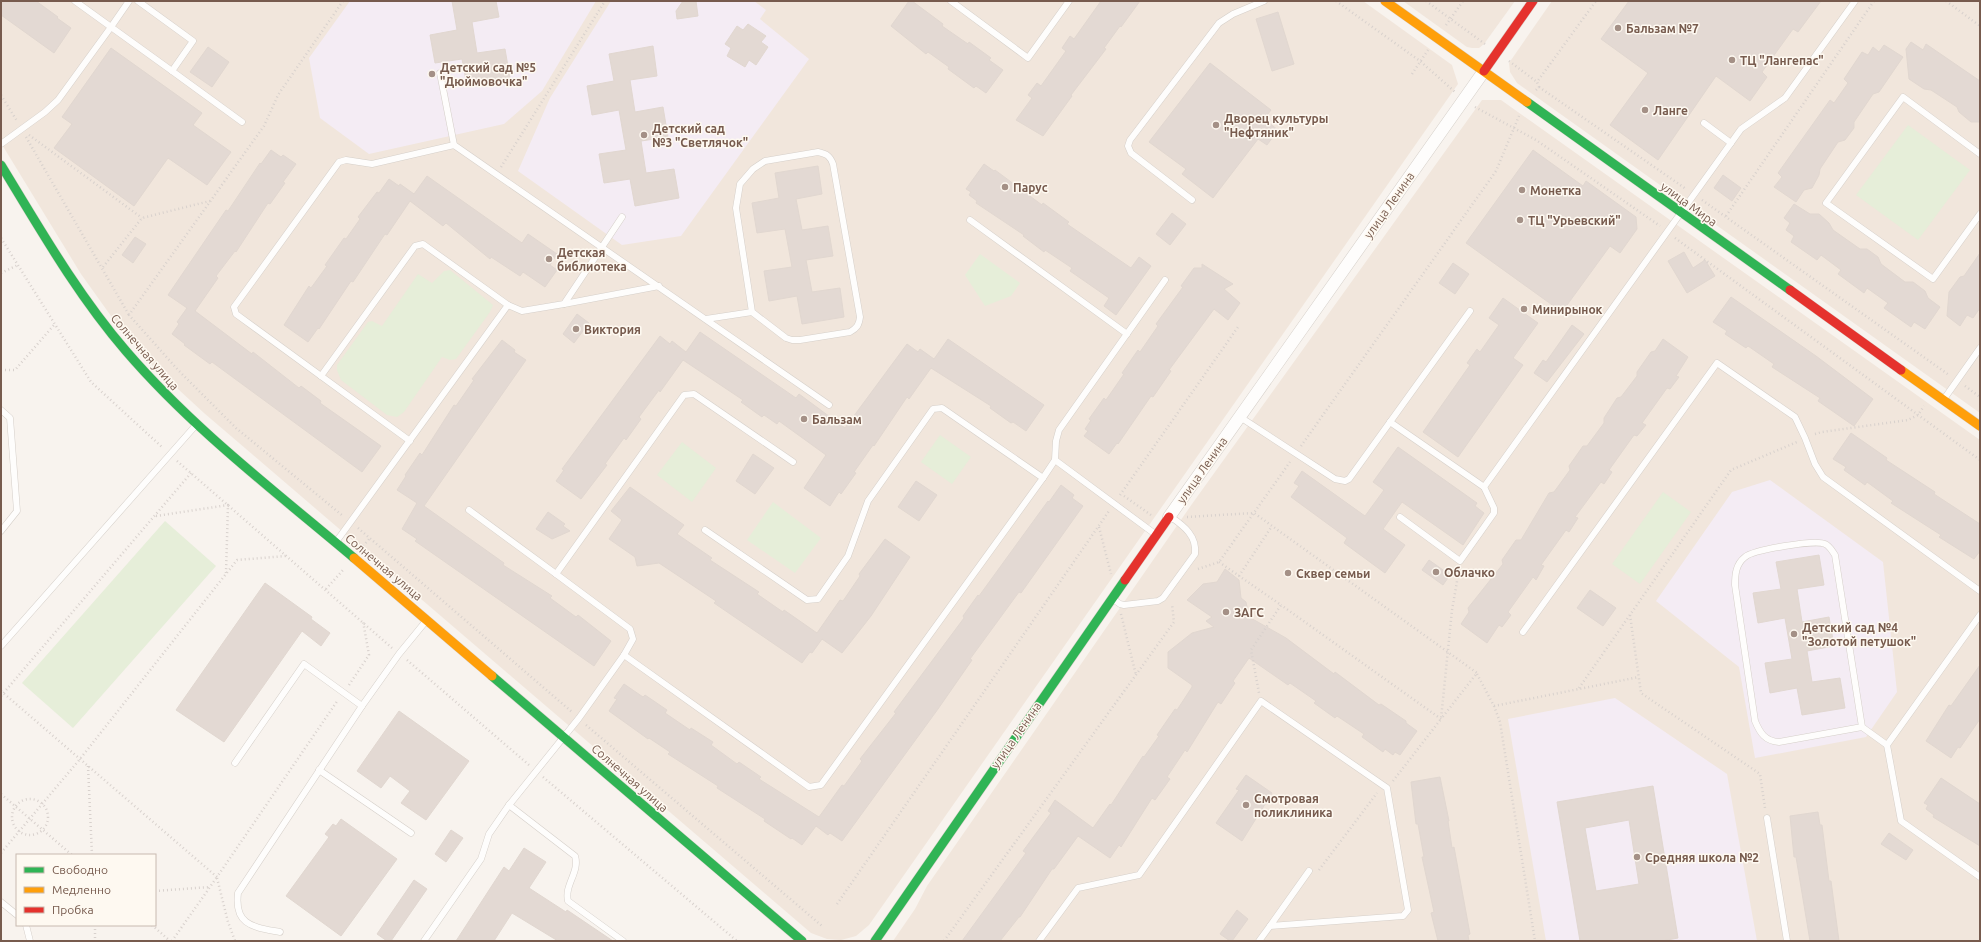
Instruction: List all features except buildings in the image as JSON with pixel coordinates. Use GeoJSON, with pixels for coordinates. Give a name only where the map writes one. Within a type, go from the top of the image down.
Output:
{"type":"FeatureCollection","features":[{"type":"Feature","properties":{"kind":"street","name":"улица Мира"},"geometry":{"type":"LineString","coordinates":[[1385,1],[1980,426]]}},
{"type":"Feature","properties":{"kind":"street","name":"улица Ленина"},"geometry":{"type":"LineString","coordinates":[[875,941],[1169,516],[1533,1]]}},
{"type":"Feature","properties":{"kind":"street","name":"Солнечная улица"},"geometry":{"type":"LineString","coordinates":[[1,165],[69,274],[114,338],[152,380],[197,424],[802,941]]}},
{"type":"Feature","properties":{"kind":"lane"},"geometry":{"type":"LineString","coordinates":[[75,1],[242,122]]}},
{"type":"Feature","properties":{"kind":"lane"},"geometry":{"type":"LineString","coordinates":[[1,144],[22,130],[58,100],[129,1]]}},
{"type":"Feature","properties":{"kind":"lane"},"geometry":{"type":"LineString","coordinates":[[138,1],[193,42],[172,71]]}},
{"type":"Feature","properties":{"kind":"lane"},"geometry":{"type":"LineString","coordinates":[[951,1],[1028,58],[1069,1]]}},
{"type":"Feature","properties":{"kind":"lane"},"geometry":{"type":"LineString","coordinates":[[1192,200],[1131,153],[1128,146],[1130,140],[1219,23],[1233,14],[1264,1]]}},
{"type":"Feature","properties":{"kind":"lane"},"geometry":{"type":"LineString","coordinates":[[1484,487],[1741,129],[1785,98],[1855,1]]}},
{"type":"Feature","properties":{"kind":"lane"},"geometry":{"type":"LineString","coordinates":[[440,74],[454,145],[829,405]]}},
{"type":"Feature","properties":{"kind":"lane"},"geometry":{"type":"LineString","coordinates":[[1980,154],[1903,97],[1826,203],[1933,280],[1980,214]]}},
{"type":"Feature","properties":{"kind":"lane"},"geometry":{"type":"LineString","coordinates":[[1704,123],[1731,143]]}},
{"type":"Feature","properties":{"kind":"lane"},"geometry":{"type":"LineString","coordinates":[[410,441],[236,314],[234,307],[339,162],[346,160],[372,164],[454,145]]}},
{"type":"Feature","properties":{"kind":"lane"},"geometry":{"type":"LineString","coordinates":[[706,319],[752,312],[786,338],[792,340],[850,332],[856,329],[859,323],[834,164],[830,157],[825,154],[818,152],[765,161],[753,169],[740,184],[736,208],[752,312]]}},
{"type":"Feature","properties":{"kind":"lane"},"geometry":{"type":"LineString","coordinates":[[564,304],[622,217]]}},
{"type":"Feature","properties":{"kind":"lane"},"geometry":{"type":"LineString","coordinates":[[970,220],[1127,334]]}},
{"type":"Feature","properties":{"kind":"lane"},"geometry":{"type":"LineString","coordinates":[[321,376],[415,246],[423,244],[508,305],[522,311],[659,286]]}},
{"type":"Feature","properties":{"kind":"lane"},"geometry":{"type":"LineString","coordinates":[[624,655],[809,787],[821,785],[1056,460],[1056,441],[1059,430],[1165,280]]}},
{"type":"Feature","properties":{"kind":"lane"},"geometry":{"type":"LineString","coordinates":[[336,542],[508,305]]}},
{"type":"Feature","properties":{"kind":"lane"},"geometry":{"type":"LineString","coordinates":[[1240,417],[1335,479],[1345,481],[1349,479],[1470,311]]}},
{"type":"Feature","properties":{"kind":"lane"},"geometry":{"type":"LineString","coordinates":[[1943,400],[1980,348]]}},
{"type":"Feature","properties":{"kind":"lane"},"geometry":{"type":"LineString","coordinates":[[1523,632],[1717,363],[1795,417],[1815,464],[1823,477],[1980,591]]}},
{"type":"Feature","properties":{"kind":"lane"},"geometry":{"type":"LineString","coordinates":[[556,574],[684,395],[694,394],[793,462]]}},
{"type":"Feature","properties":{"kind":"lane"},"geometry":{"type":"LineString","coordinates":[[705,530],[807,600],[818,599],[848,556],[868,501],[933,409],[942,408],[1043,478]]}},
{"type":"Feature","properties":{"kind":"lane"},"geometry":{"type":"LineString","coordinates":[[1,410],[10,418],[17,511],[1,531]]}},
{"type":"Feature","properties":{"kind":"lane"},"geometry":{"type":"LineString","coordinates":[[1390,422],[1484,487],[1494,508],[1494,513],[1460,561],[1400,517]]}},
{"type":"Feature","properties":{"kind":"lane"},"geometry":{"type":"LineString","coordinates":[[1,646],[197,424]]}},
{"type":"Feature","properties":{"kind":"lane"},"geometry":{"type":"LineString","coordinates":[[1056,460],[1156,535]]}},
{"type":"Feature","properties":{"kind":"lane"},"geometry":{"type":"LineString","coordinates":[[424,941],[481,859],[489,834],[509,805],[579,718],[624,655],[633,639],[630,629],[468,510]]}},
{"type":"Feature","properties":{"kind":"lane"},"geometry":{"type":"LineString","coordinates":[[1112,598],[1124,605],[1158,601],[1163,598],[1190,560],[1194,554],[1195,548],[1189,532],[1185,526],[1169,516]]}},
{"type":"Feature","properties":{"kind":"lane"},"geometry":{"type":"LineString","coordinates":[[1862,727],[1779,742],[1767,740],[1761,734],[1755,721],[1735,585],[1736,569],[1746,556],[1755,552],[1814,542],[1825,544],[1835,555],[1862,727],[1887,745],[1901,821],[1980,877]]}},
{"type":"Feature","properties":{"kind":"lane"},"geometry":{"type":"LineString","coordinates":[[1887,745],[1980,615]]}},
{"type":"Feature","properties":{"kind":"lane"},"geometry":{"type":"LineString","coordinates":[[280,932],[253,927],[243,920],[238,908],[238,893],[362,706],[399,654],[427,620]]}},
{"type":"Feature","properties":{"kind":"lane"},"geometry":{"type":"LineString","coordinates":[[235,763],[304,664],[362,706]]}},
{"type":"Feature","properties":{"kind":"lane"},"geometry":{"type":"LineString","coordinates":[[1039,941],[1078,888],[1139,875],[1261,701],[1385,786],[1408,910],[1403,916],[1270,926]]}},
{"type":"Feature","properties":{"kind":"lane"},"geometry":{"type":"LineString","coordinates":[[319,770],[411,833]]}},
{"type":"Feature","properties":{"kind":"lane"},"geometry":{"type":"LineString","coordinates":[[509,805],[575,856],[578,864],[566,893],[568,901],[623,941]]}},
{"type":"Feature","properties":{"kind":"lane"},"geometry":{"type":"LineString","coordinates":[[1767,818],[1787,941]]}},
{"type":"Feature","properties":{"kind":"lane"},"geometry":{"type":"LineString","coordinates":[[1259,941],[1309,871]]}},
{"type":"Feature","properties":{"kind":"lane"},"geometry":{"type":"LineString","coordinates":[[1,902],[16,914]]}},
{"type":"Feature","properties":{"kind":"lane"},"geometry":{"type":"LineString","coordinates":[[26,926],[30,941]]}},
{"type":"Feature","properties":{"kind":"path"},"geometry":{"type":"LineString","coordinates":[[129,315],[264,126],[278,95],[343,1]]}},
{"type":"Feature","properties":{"kind":"path"},"geometry":{"type":"LineString","coordinates":[[497,174],[605,1]]}},
{"type":"Feature","properties":{"kind":"path"},"geometry":{"type":"LineString","coordinates":[[1336,1],[1420,61],[1478,109],[1536,140],[1668,232],[1980,460]]}},
{"type":"Feature","properties":{"kind":"path"},"geometry":{"type":"LineString","coordinates":[[1426,1],[1537,82],[1539,87],[1980,397]]}},
{"type":"Feature","properties":{"kind":"path"},"geometry":{"type":"LineString","coordinates":[[1412,74],[1463,1]]}},
{"type":"Feature","properties":{"kind":"path"},"geometry":{"type":"LineString","coordinates":[[1537,82],[1596,1]]}},
{"type":"Feature","properties":{"kind":"path"},"geometry":{"type":"LineString","coordinates":[[1726,217],[1874,1]]}},
{"type":"Feature","properties":{"kind":"path"},"geometry":{"type":"LineString","coordinates":[[1946,1],[1980,26]]}},
{"type":"Feature","properties":{"kind":"path"},"geometry":{"type":"LineString","coordinates":[[1195,570],[1218,562],[1254,513],[1496,171],[1512,128],[1539,87]]}},
{"type":"Feature","properties":{"kind":"path"},"geometry":{"type":"LineString","coordinates":[[1,95],[103,267],[129,315],[180,371],[236,428],[350,522],[822,926]]}},
{"type":"Feature","properties":{"kind":"path"},"geometry":{"type":"LineString","coordinates":[[22,130],[142,218]]}},
{"type":"Feature","properties":{"kind":"path"},"geometry":{"type":"LineString","coordinates":[[103,267],[142,218],[210,201]]}},
{"type":"Feature","properties":{"kind":"path"},"geometry":{"type":"LineString","coordinates":[[1,238],[54,325],[92,382],[169,455],[399,654],[737,941]]}},
{"type":"Feature","properties":{"kind":"path"},"geometry":{"type":"LineString","coordinates":[[1,273],[18,265]]}},
{"type":"Feature","properties":{"kind":"path"},"geometry":{"type":"LineString","coordinates":[[1,370],[15,370],[54,325]]}},
{"type":"Feature","properties":{"kind":"path"},"geometry":{"type":"LineString","coordinates":[[838,904],[1114,503],[1238,327]]}},
{"type":"Feature","properties":{"kind":"path"},"geometry":{"type":"LineString","coordinates":[[1580,688],[1731,470],[1822,432],[1908,420],[1918,415]]}},
{"type":"Feature","properties":{"kind":"path"},"geometry":{"type":"LineString","coordinates":[[1,696],[2,692],[156,516],[191,473]]}},
{"type":"Feature","properties":{"kind":"path"},"geometry":{"type":"LineString","coordinates":[[1121,494],[1154,517],[1254,513],[1477,673],[1494,706],[1500,722],[1535,941]]}},
{"type":"Feature","properties":{"kind":"path"},"geometry":{"type":"LineString","coordinates":[[156,516],[228,505]]}},
{"type":"Feature","properties":{"kind":"path"},"geometry":{"type":"LineString","coordinates":[[226,574],[228,505]]}},
{"type":"Feature","properties":{"kind":"path"},"geometry":{"type":"LineString","coordinates":[[1239,576],[1272,526]]}},
{"type":"Feature","properties":{"kind":"path"},"geometry":{"type":"LineString","coordinates":[[1,853],[80,759],[237,560],[286,556]]}},
{"type":"Feature","properties":{"kind":"path"},"geometry":{"type":"LineString","coordinates":[[1441,719],[1460,561]]}},
{"type":"Feature","properties":{"kind":"path"},"geometry":{"type":"LineString","coordinates":[[1218,562],[1441,719]]}},
{"type":"Feature","properties":{"kind":"path"},"geometry":{"type":"LineString","coordinates":[[944,941],[1174,622],[1172,600]]}},
{"type":"Feature","properties":{"kind":"path"},"geometry":{"type":"LineString","coordinates":[[1261,701],[1250,650],[1281,605]]}},
{"type":"Feature","properties":{"kind":"path"},"geometry":{"type":"LineString","coordinates":[[1630,614],[1641,693],[1760,774],[1767,818]]}},
{"type":"Feature","properties":{"kind":"path"},"geometry":{"type":"LineString","coordinates":[[153,926],[171,941],[211,887],[369,655],[363,622]]}},
{"type":"Feature","properties":{"kind":"path"},"geometry":{"type":"LineString","coordinates":[[1309,871],[1319,871],[1385,786],[1477,673]]}},
{"type":"Feature","properties":{"kind":"path"},"geometry":{"type":"LineString","coordinates":[[1494,706],[1639,677]]}},
{"type":"Feature","properties":{"kind":"path"},"geometry":{"type":"LineString","coordinates":[[2,692],[217,877],[228,922],[235,941]]}},
{"type":"Feature","properties":{"kind":"path"},"geometry":{"type":"LineString","coordinates":[[88,765],[92,854]]}},
{"type":"Feature","properties":{"kind":"path"},"geometry":{"type":"LineString","coordinates":[[1,794],[71,854]]}},
{"type":"Feature","properties":{"kind":"path"},"geometry":{"type":"LineString","coordinates":[[31,798],[42,803],[45,806],[49,816],[44,830],[34,835],[19,832],[15,828],[11,816],[15,806],[25,799],[31,798]]}},
{"type":"Feature","properties":{"kind":"path"},"geometry":{"type":"LineString","coordinates":[[156,891],[211,887]]}},
{"type":"Feature","properties":{"kind":"path"},"geometry":{"type":"LineString","coordinates":[[95,926],[95,941]]}},
{"type":"Feature","properties":{"kind":"shaded area"},"geometry":{"type":"Polygon","coordinates":[[[1,1],[1363,1],[1452,65],[1458,84],[869,925],[856,936],[841,940],[827,939],[811,933],[204,413],[153,366],[111,316],[81,274],[1,143],[1,1]]]}},
{"type":"Feature","properties":{"kind":"shaded area","name":"Детский сад №5 \"Дюймовочка\""},"geometry":{"type":"Polygon","coordinates":[[[350,1],[596,1],[542,91],[504,124],[369,154],[320,118],[309,58],[350,1]]]}},
{"type":"Feature","properties":{"kind":"shaded area","name":"Детский сад №3 \"Светлячок\""},"geometry":{"type":"Polygon","coordinates":[[[611,1],[754,1],[766,10],[760,19],[809,59],[681,236],[622,245],[518,171],[550,98],[611,1]]]}},
{"type":"Feature","properties":{"kind":"shaded area"},"geometry":{"type":"Polygon","coordinates":[[[1403,1],[1515,1],[1484,44],[1479,48],[1472,48],[1467,47],[1403,1]]]}},
{"type":"Feature","properties":{"kind":"shaded area"},"geometry":{"type":"Polygon","coordinates":[[[1552,1],[1980,1],[1980,413],[1517,83],[1510,72],[1509,63],[1552,1]]]}},
{"type":"Feature","properties":{"kind":"shaded area"},"geometry":{"type":"Polygon","coordinates":[[[1482,100],[1501,100],[1980,440],[1980,941],[893,941],[915,909],[927,886],[1192,504],[1482,100]]]}},
{"type":"Feature","properties":{"kind":"shaded area","name":"Детский сад №4 \"Золотой петушок\""},"geometry":{"type":"Polygon","coordinates":[[[1770,480],[1883,562],[1897,692],[1866,737],[1755,758],[1739,667],[1656,601],[1732,492],[1770,480]]]}},
{"type":"Feature","properties":{"kind":"shaded area","name":"Средняя школа №2"},"geometry":{"type":"Polygon","coordinates":[[[1615,698],[1727,774],[1757,941],[1546,941],[1508,719],[1615,698]]]}},
{"type":"Feature","properties":{"kind":"green space"},"geometry":{"type":"Polygon","coordinates":[[[1908,125],[1970,170],[1918,240],[1856,195],[1908,125]]]}},
{"type":"Feature","properties":{"kind":"green space"},"geometry":{"type":"Polygon","coordinates":[[[980,254],[1020,283],[1011,296],[985,306],[965,275],[980,254]]]}},
{"type":"Feature","properties":{"kind":"green space"},"geometry":{"type":"Polygon","coordinates":[[[450,270],[493,305],[490,312],[456,359],[450,360],[442,357],[404,412],[397,417],[387,415],[341,380],[337,370],[337,365],[368,322],[372,321],[382,326],[418,274],[432,283],[444,271],[450,270]]]}},
{"type":"Feature","properties":{"kind":"green space"},"geometry":{"type":"Polygon","coordinates":[[[940,435],[971,457],[952,484],[921,462],[940,435]]]}},
{"type":"Feature","properties":{"kind":"green space"},"geometry":{"type":"Polygon","coordinates":[[[682,442],[716,468],[692,502],[657,475],[682,442]]]}},
{"type":"Feature","properties":{"kind":"green space"},"geometry":{"type":"Polygon","coordinates":[[[1663,492],[1691,512],[1640,584],[1612,564],[1663,492]]]}},
{"type":"Feature","properties":{"kind":"green space"},"geometry":{"type":"Polygon","coordinates":[[[773,502],[821,538],[795,573],[747,540],[773,502]]]}},
{"type":"Feature","properties":{"kind":"green space"},"geometry":{"type":"Polygon","coordinates":[[[165,521],[216,566],[73,728],[22,683],[165,521]]]}},
{"type":"Feature","properties":{"kind":"traffic: fast"},"geometry":{"type":"LineString","coordinates":[[1527,102],[1790,290]]}},
{"type":"Feature","properties":{"kind":"traffic: fast"},"geometry":{"type":"LineString","coordinates":[[1,165],[45,237],[91,307],[126,351],[152,380],[236,459],[354,558]]}},
{"type":"Feature","properties":{"kind":"traffic: fast"},"geometry":{"type":"LineString","coordinates":[[875,941],[1125,580]]}},
{"type":"Feature","properties":{"kind":"traffic: fast"},"geometry":{"type":"LineString","coordinates":[[492,676],[802,941]]}},
{"type":"Feature","properties":{"kind":"traffic: slow"},"geometry":{"type":"LineString","coordinates":[[1385,1],[1527,102]]}},
{"type":"Feature","properties":{"kind":"traffic: slow"},"geometry":{"type":"LineString","coordinates":[[1901,370],[1980,426]]}},
{"type":"Feature","properties":{"kind":"traffic: slow"},"geometry":{"type":"LineString","coordinates":[[354,558],[492,676]]}},
{"type":"Feature","properties":{"kind":"traffic: jam"},"geometry":{"type":"LineString","coordinates":[[1484,71],[1533,1]]}},
{"type":"Feature","properties":{"kind":"traffic: jam"},"geometry":{"type":"LineString","coordinates":[[1790,290],[1901,370]]}},
{"type":"Feature","properties":{"kind":"traffic: jam"},"geometry":{"type":"LineString","coordinates":[[1125,580],[1169,517]]}},
{"type":"Feature","properties":{"kind":"place","name":"Бальзам №7"},"geometry":{"type":"Point","coordinates":[1618,28]}},
{"type":"Feature","properties":{"kind":"place","name":"ТЦ \"Лангепас\""},"geometry":{"type":"Point","coordinates":[1732,60]}},
{"type":"Feature","properties":{"kind":"place","name":"Детский сад №5 \"Дюймовочка\""},"geometry":{"type":"Point","coordinates":[432,74]}},
{"type":"Feature","properties":{"kind":"place","name":"Ланге"},"geometry":{"type":"Point","coordinates":[1645,110]}},
{"type":"Feature","properties":{"kind":"place","name":"Дворец культуры \"Нефтяник\""},"geometry":{"type":"Point","coordinates":[1216,125]}},
{"type":"Feature","properties":{"kind":"place","name":"Детский сад №3 \"Светлячок\""},"geometry":{"type":"Point","coordinates":[644,135]}},
{"type":"Feature","properties":{"kind":"place","name":"Парус"},"geometry":{"type":"Point","coordinates":[1005,187]}},
{"type":"Feature","properties":{"kind":"place","name":"Монетка"},"geometry":{"type":"Point","coordinates":[1522,190]}},
{"type":"Feature","properties":{"kind":"place","name":"ТЦ \"Урьевский\""},"geometry":{"type":"Point","coordinates":[1520,220]}},
{"type":"Feature","properties":{"kind":"place","name":"Детская библиотека"},"geometry":{"type":"Point","coordinates":[549,259]}},
{"type":"Feature","properties":{"kind":"place","name":"Минирынок"},"geometry":{"type":"Point","coordinates":[1524,309]}},
{"type":"Feature","properties":{"kind":"place","name":"Виктория"},"geometry":{"type":"Point","coordinates":[576,329]}},
{"type":"Feature","properties":{"kind":"place","name":"Бальзам"},"geometry":{"type":"Point","coordinates":[804,419]}},
{"type":"Feature","properties":{"kind":"place","name":"Облачко"},"geometry":{"type":"Point","coordinates":[1436,572]}},
{"type":"Feature","properties":{"kind":"place","name":"Сквер семьи"},"geometry":{"type":"Point","coordinates":[1288,573]}},
{"type":"Feature","properties":{"kind":"place","name":"ЗАГС"},"geometry":{"type":"Point","coordinates":[1226,612]}},
{"type":"Feature","properties":{"kind":"place","name":"Детский сад №4 \"Золотой петушок\""},"geometry":{"type":"Point","coordinates":[1794,634]}},
{"type":"Feature","properties":{"kind":"place","name":"Смотровая поликлиника"},"geometry":{"type":"Point","coordinates":[1246,805]}},
{"type":"Feature","properties":{"kind":"place","name":"Средняя школа №2"},"geometry":{"type":"Point","coordinates":[1637,857]}}]}
